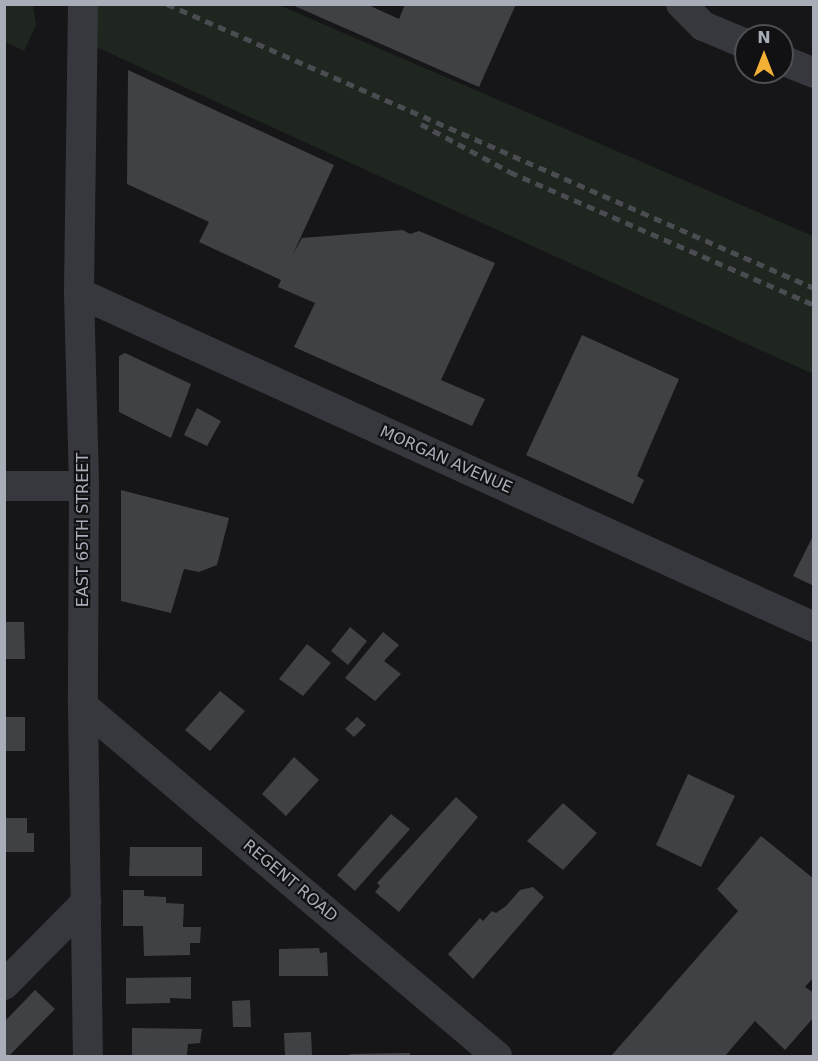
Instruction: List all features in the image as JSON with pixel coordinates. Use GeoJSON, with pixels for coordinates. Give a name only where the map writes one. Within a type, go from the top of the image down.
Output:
{"type":"FeatureCollection","features":[{"type":"Feature","properties":{"kind":"street","name":"EAST 65TH STREET"},"geometry":{"type":"LineString","coordinates":[[83,4],[79,293],[84,486],[83,706],[88,1056]]}},
{"type":"Feature","properties":{"kind":"street"},"geometry":{"type":"LineString","coordinates":[[681,4],[703,26],[734,39]]}},
{"type":"Feature","properties":{"kind":"street"},"geometry":{"type":"LineString","coordinates":[[794,65],[813,73]]}},
{"type":"Feature","properties":{"kind":"street","name":"MORGAN AVENUE"},"geometry":{"type":"LineString","coordinates":[[79,293],[813,627]]}},
{"type":"Feature","properties":{"kind":"street"},"geometry":{"type":"LineString","coordinates":[[4,486],[84,486]]}},
{"type":"Feature","properties":{"kind":"street","name":"REGENT ROAD"},"geometry":{"type":"LineString","coordinates":[[83,706],[466,1043],[497,1056]]}},
{"type":"Feature","properties":{"kind":"street"},"geometry":{"type":"LineString","coordinates":[[4,985],[86,902]]}},
{"type":"Feature","properties":{"kind":"shaded area"},"geometry":{"type":"Polygon","coordinates":[[[5,4],[33,5],[36,25],[24,51],[5,42],[5,4]]]}},
{"type":"Feature","properties":{"kind":"shaded area"},"geometry":{"type":"Polygon","coordinates":[[[83,5],[279,5],[813,236],[813,374],[83,41],[83,5]]]}},
{"type":"Feature","properties":{"kind":"building"},"geometry":{"type":"Polygon","coordinates":[[[290,4],[366,4],[399,19],[405,4],[516,4],[479,87],[290,4]]]}},
{"type":"Feature","properties":{"kind":"building"},"geometry":{"type":"Polygon","coordinates":[[[128,70],[334,165],[293,254],[302,238],[403,230],[410,234],[419,231],[495,263],[441,380],[485,399],[472,426],[294,347],[315,303],[278,287],[281,280],[199,242],[209,222],[127,184],[128,70]]]}},
{"type":"Feature","properties":{"kind":"building"},"geometry":{"type":"Polygon","coordinates":[[[582,335],[679,379],[637,476],[644,480],[633,504],[526,455],[582,335]]]}},
{"type":"Feature","properties":{"kind":"building"},"geometry":{"type":"Polygon","coordinates":[[[125,353],[191,384],[171,438],[119,412],[119,356],[125,353]]]}},
{"type":"Feature","properties":{"kind":"building"},"geometry":{"type":"Polygon","coordinates":[[[197,408],[221,421],[207,446],[184,435],[197,408]]]}},
{"type":"Feature","properties":{"kind":"building"},"geometry":{"type":"Polygon","coordinates":[[[121,490],[229,518],[217,565],[199,572],[184,569],[171,613],[121,601],[121,490]]]}},
{"type":"Feature","properties":{"kind":"building"},"geometry":{"type":"Polygon","coordinates":[[[814,534],[814,586],[793,576],[814,534]]]}},
{"type":"Feature","properties":{"kind":"building"},"geometry":{"type":"Polygon","coordinates":[[[4,622],[24,622],[25,659],[4,659],[4,622]]]}},
{"type":"Feature","properties":{"kind":"building"},"geometry":{"type":"Polygon","coordinates":[[[350,627],[367,641],[348,665],[331,651],[350,627]]]}},
{"type":"Feature","properties":{"kind":"building"},"geometry":{"type":"Polygon","coordinates":[[[383,632],[399,645],[384,661],[401,674],[375,701],[345,678],[383,632]]]}},
{"type":"Feature","properties":{"kind":"building"},"geometry":{"type":"Polygon","coordinates":[[[307,644],[331,663],[303,696],[279,679],[307,644]]]}},
{"type":"Feature","properties":{"kind":"building"},"geometry":{"type":"Polygon","coordinates":[[[220,691],[245,711],[210,751],[185,730],[220,691]]]}},
{"type":"Feature","properties":{"kind":"building"},"geometry":{"type":"Polygon","coordinates":[[[4,717],[25,717],[25,751],[4,751],[4,717]]]}},
{"type":"Feature","properties":{"kind":"building"},"geometry":{"type":"Polygon","coordinates":[[[357,717],[366,725],[354,737],[345,729],[357,717]]]}},
{"type":"Feature","properties":{"kind":"building"},"geometry":{"type":"Polygon","coordinates":[[[294,757],[319,780],[286,816],[262,794],[294,757]]]}},
{"type":"Feature","properties":{"kind":"building"},"geometry":{"type":"Polygon","coordinates":[[[688,774],[735,796],[701,867],[656,845],[688,774]]]}},
{"type":"Feature","properties":{"kind":"building"},"geometry":{"type":"Polygon","coordinates":[[[456,797],[478,817],[399,912],[375,892],[380,886],[377,883],[456,797]]]}},
{"type":"Feature","properties":{"kind":"building"},"geometry":{"type":"Polygon","coordinates":[[[563,803],[597,833],[563,870],[527,841],[563,803]]]}},
{"type":"Feature","properties":{"kind":"building"},"geometry":{"type":"Polygon","coordinates":[[[391,814],[410,829],[355,891],[337,875],[391,814]]]}},
{"type":"Feature","properties":{"kind":"building"},"geometry":{"type":"Polygon","coordinates":[[[4,818],[27,818],[27,833],[34,833],[34,852],[4,852],[4,818]]]}},
{"type":"Feature","properties":{"kind":"building"},"geometry":{"type":"Polygon","coordinates":[[[761,836],[814,879],[814,977],[805,987],[814,993],[814,1017],[785,1050],[755,1021],[725,1056],[611,1056],[738,911],[717,889],[761,836]]]}},
{"type":"Feature","properties":{"kind":"building"},"geometry":{"type":"Polygon","coordinates":[[[130,847],[202,847],[202,876],[129,876],[130,847]]]}},
{"type":"Feature","properties":{"kind":"building"},"geometry":{"type":"Polygon","coordinates":[[[533,887],[544,897],[473,979],[448,954],[480,918],[483,921],[492,911],[496,913],[506,906],[520,890],[533,887]]]}},
{"type":"Feature","properties":{"kind":"building"},"geometry":{"type":"Polygon","coordinates":[[[123,890],[144,890],[144,896],[166,897],[166,903],[184,904],[183,927],[201,927],[200,943],[190,943],[190,955],[144,956],[143,926],[123,926],[123,890]]]}},
{"type":"Feature","properties":{"kind":"building"},"geometry":{"type":"Polygon","coordinates":[[[319,948],[320,953],[327,952],[328,976],[279,976],[279,949],[319,948]]]}},
{"type":"Feature","properties":{"kind":"building"},"geometry":{"type":"Polygon","coordinates":[[[191,977],[191,999],[170,998],[170,1003],[126,1004],[126,978],[191,977]]]}},
{"type":"Feature","properties":{"kind":"building"},"geometry":{"type":"Polygon","coordinates":[[[35,990],[55,1009],[9,1056],[4,1056],[4,1022],[35,990]]]}},
{"type":"Feature","properties":{"kind":"building"},"geometry":{"type":"Polygon","coordinates":[[[250,1000],[251,1027],[233,1027],[232,1001],[250,1000]]]}},
{"type":"Feature","properties":{"kind":"building"},"geometry":{"type":"Polygon","coordinates":[[[132,1028],[202,1029],[200,1043],[188,1044],[187,1055],[132,1056],[132,1028]]]}},
{"type":"Feature","properties":{"kind":"building"},"geometry":{"type":"Polygon","coordinates":[[[311,1032],[312,1056],[285,1056],[284,1033],[311,1032]]]}},
{"type":"Feature","properties":{"kind":"building"},"geometry":{"type":"Polygon","coordinates":[[[410,1053],[410,1056],[350,1056],[350,1054],[410,1053]]]}},
{"type":"Feature","properties":{"kind":"railway"},"geometry":{"type":"LineString","coordinates":[[167,4],[814,288]]}},
{"type":"Feature","properties":{"kind":"railway"},"geometry":{"type":"LineString","coordinates":[[421,124],[510,172],[814,305]]}}]}
